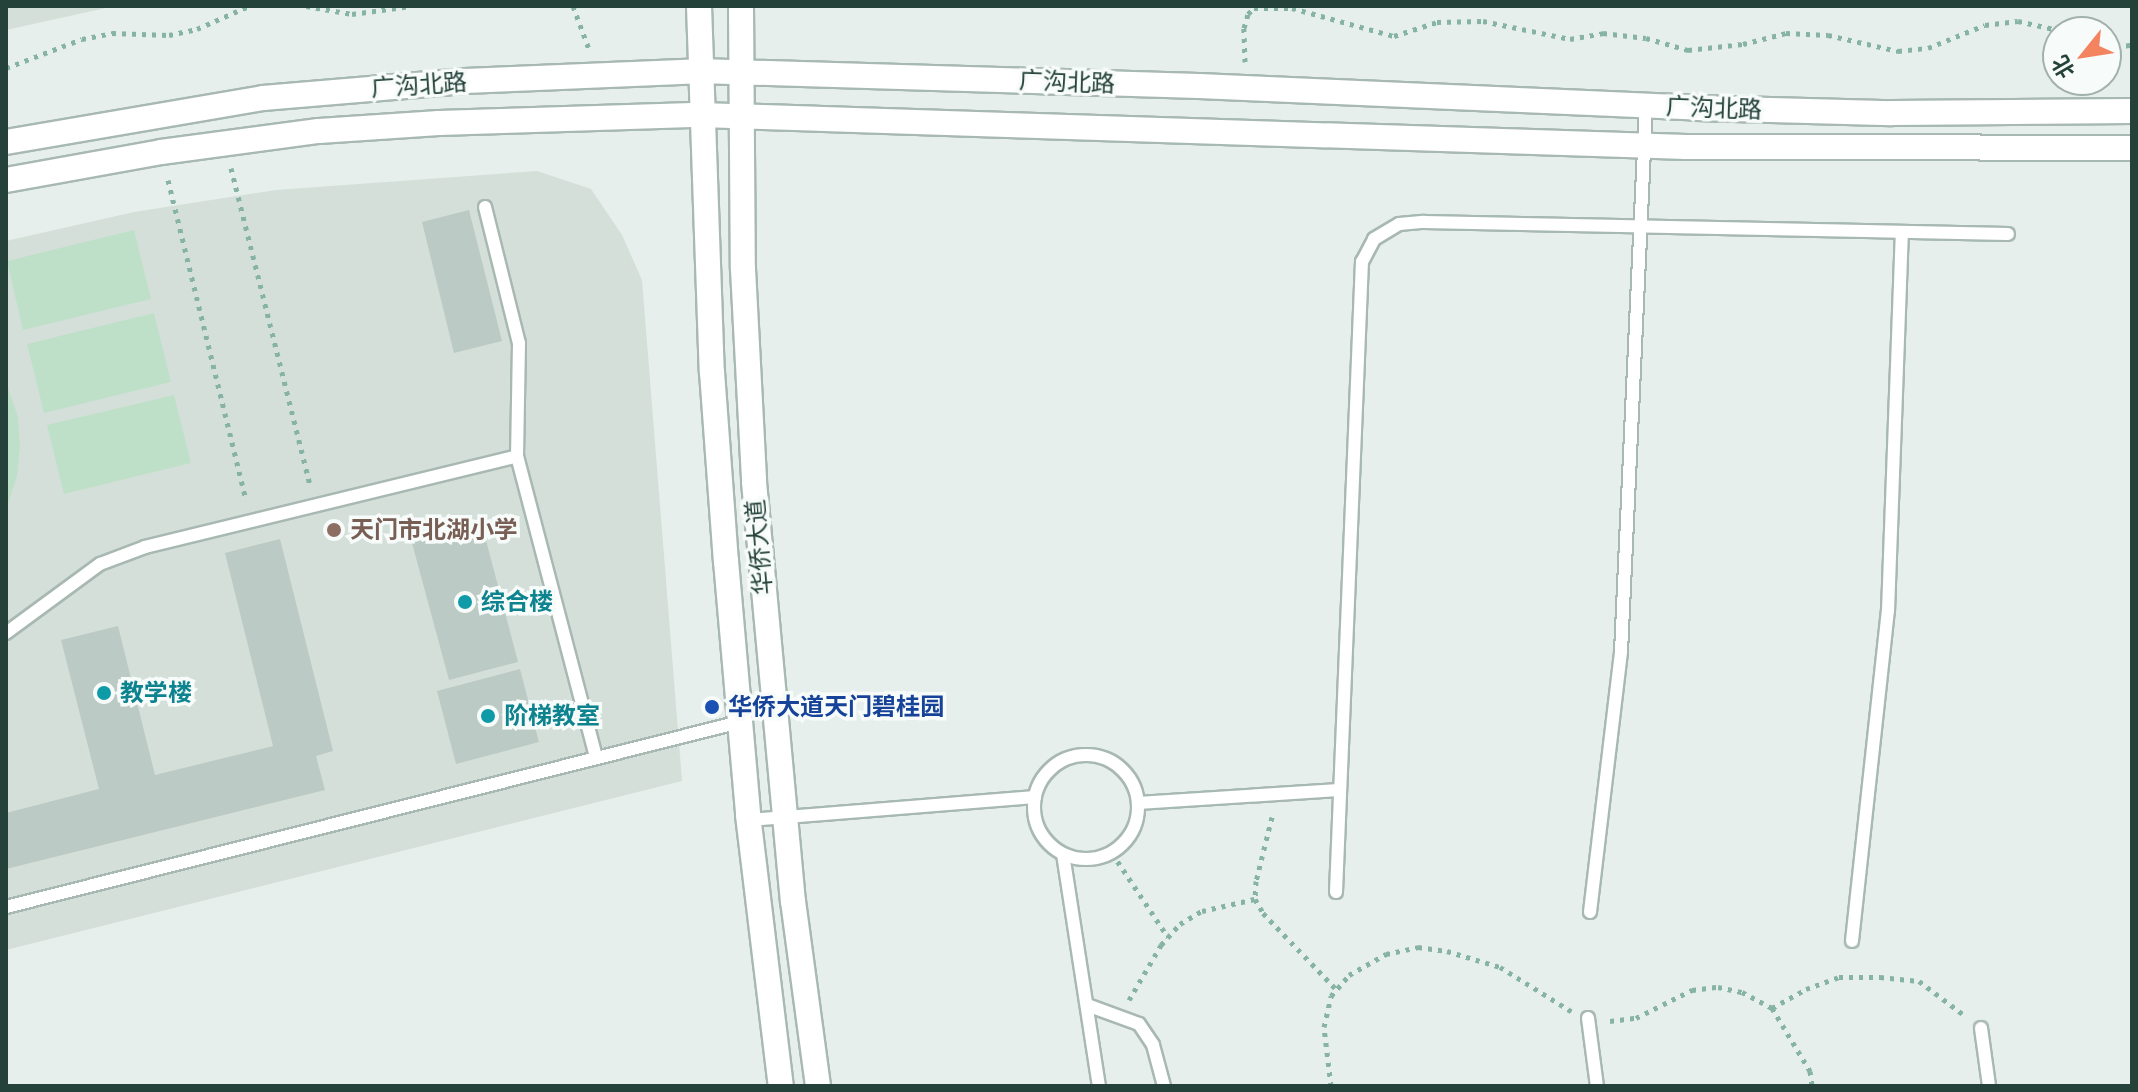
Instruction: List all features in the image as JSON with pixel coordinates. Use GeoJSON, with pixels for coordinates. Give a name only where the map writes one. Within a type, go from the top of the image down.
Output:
{"type":"FeatureCollection","features":[{"type":"Feature","properties":{"kind":"street","name":"华侨大道"},"geometry":{"type":"LineString","coordinates":[[699,6],[700,115],[713,388],[749,820],[781,1086]]}},
{"type":"Feature","properties":{"kind":"street","name":"华侨大道"},"geometry":{"type":"LineString","coordinates":[[741,6],[743,269],[754,482],[784,817],[818,1086]]}},
{"type":"Feature","properties":{"kind":"street","name":"广沟北路"},"geometry":{"type":"LineString","coordinates":[[6,142],[263,98],[422,84],[699,71],[1892,113],[2132,111]]}},
{"type":"Feature","properties":{"kind":"street","name":"广沟北路"},"geometry":{"type":"LineString","coordinates":[[6,180],[161,152],[319,131],[439,123],[700,115],[1645,146],[1889,150],[2132,148]]}},
{"type":"Feature","properties":{"kind":"lane"},"geometry":{"type":"LineString","coordinates":[[1590,912],[1621,652],[1646,106]]}},
{"type":"Feature","properties":{"kind":"lane"},"geometry":{"type":"LineString","coordinates":[[485,207],[519,343],[517,456],[596,758]]}},
{"type":"Feature","properties":{"kind":"lane"},"geometry":{"type":"LineString","coordinates":[[1336,892],[1362,262],[1374,239],[1399,224],[1424,222],[2008,234]]}},
{"type":"Feature","properties":{"kind":"lane"},"geometry":{"type":"LineString","coordinates":[[1852,941],[1888,611],[1902,232]]}},
{"type":"Feature","properties":{"kind":"lane"},"geometry":{"type":"LineString","coordinates":[[6,633],[100,564],[145,547],[517,456]]}},
{"type":"Feature","properties":{"kind":"lane"},"geometry":{"type":"LineString","coordinates":[[6,907],[740,722]]}},
{"type":"Feature","properties":{"kind":"lane"},"geometry":{"type":"LineString","coordinates":[[1085,755],[1102,757],[1118,765],[1130,778],[1138,803],[1135,828],[1125,843],[1097,859],[1063,854],[1049,844],[1039,830],[1035,797],[1041,780],[1053,767],[1085,755]]}},
{"type":"Feature","properties":{"kind":"lane"},"geometry":{"type":"LineString","coordinates":[[1138,803],[1339,790]]}},
{"type":"Feature","properties":{"kind":"lane"},"geometry":{"type":"LineString","coordinates":[[749,820],[1035,797]]}},
{"type":"Feature","properties":{"kind":"lane"},"geometry":{"type":"LineString","coordinates":[[1063,854],[1099,1086]]}},
{"type":"Feature","properties":{"kind":"lane"},"geometry":{"type":"LineString","coordinates":[[1087,1005],[1120,1014],[1139,1024],[1153,1045],[1164,1086]]}},
{"type":"Feature","properties":{"kind":"lane"},"geometry":{"type":"LineString","coordinates":[[1588,1018],[1597,1086]]}},
{"type":"Feature","properties":{"kind":"lane"},"geometry":{"type":"LineString","coordinates":[[1981,1028],[1989,1086]]}},
{"type":"Feature","properties":{"kind":"path"},"geometry":{"type":"LineString","coordinates":[[6,68],[82,39],[112,33],[169,35],[197,29],[249,6]]}},
{"type":"Feature","properties":{"kind":"path"},"geometry":{"type":"LineString","coordinates":[[306,6],[352,14],[411,6]]}},
{"type":"Feature","properties":{"kind":"path"},"geometry":{"type":"LineString","coordinates":[[573,6],[599,76]]}},
{"type":"Feature","properties":{"kind":"path"},"geometry":{"type":"LineString","coordinates":[[1245,88],[1244,28],[1254,8],[1292,8],[1394,36],[1437,22],[1483,21],[1570,39],[1603,33],[1646,38],[1688,50],[1743,44],[1786,33],[1828,35],[1898,51],[1928,48],[1985,25],[2018,21],[2042,26]]}},
{"type":"Feature","properties":{"kind":"path"},"geometry":{"type":"LineString","coordinates":[[225,142],[315,505]]}},
{"type":"Feature","properties":{"kind":"path"},"geometry":{"type":"LineString","coordinates":[[161,152],[251,521]]}},
{"type":"Feature","properties":{"kind":"path"},"geometry":{"type":"LineString","coordinates":[[1278,792],[1256,881],[1255,899],[1263,913],[1335,988]]}},
{"type":"Feature","properties":{"kind":"path"},"geometry":{"type":"LineString","coordinates":[[1112,853],[1168,937]]}},
{"type":"Feature","properties":{"kind":"path"},"geometry":{"type":"LineString","coordinates":[[1120,1014],[1168,937],[1180,924],[1202,911],[1255,899]]}},
{"type":"Feature","properties":{"kind":"path"},"geometry":{"type":"LineString","coordinates":[[1331,1086],[1324,1027],[1335,988],[1386,954],[1418,947],[1447,951],[1500,967],[1555,998],[1577,1016],[1607,1021],[1636,1018],[1692,990],[1718,987],[1742,992],[1772,1008],[1810,1071],[1812,1086]]}},
{"type":"Feature","properties":{"kind":"path"},"geometry":{"type":"LineString","coordinates":[[1772,1008],[1806,989],[1839,977],[1880,977],[1919,981],[1981,1028]]}},
{"type":"Feature","properties":{"kind":"shaded area"},"geometry":{"type":"Polygon","coordinates":[[[6,6],[115,6],[6,30],[6,6]]]}},
{"type":"Feature","properties":{"kind":"shaded area","name":"天门市北湖小学"},"geometry":{"type":"Polygon","coordinates":[[[537,171],[591,189],[622,235],[642,280],[682,781],[6,950],[6,241],[134,212],[276,190],[537,171]]]}},
{"type":"Feature","properties":{"kind":"green space"},"geometry":{"type":"Polygon","coordinates":[[[134,230],[151,299],[23,330],[7,261],[134,230]]]}},
{"type":"Feature","properties":{"kind":"green space"},"geometry":{"type":"Polygon","coordinates":[[[154,313],[171,382],[44,413],[27,344],[154,313]]]}},
{"type":"Feature","properties":{"kind":"green space"},"geometry":{"type":"Polygon","coordinates":[[[6,381],[18,417],[20,447],[17,476],[6,510],[6,381]]]}},
{"type":"Feature","properties":{"kind":"green space"},"geometry":{"type":"Polygon","coordinates":[[[174,395],[191,463],[64,494],[47,425],[174,395]]]}},
{"type":"Feature","properties":{"kind":"building"},"geometry":{"type":"Polygon","coordinates":[[[469,210],[502,341],[454,353],[422,222],[469,210]]]}},
{"type":"Feature","properties":{"kind":"building","name":"综合楼"},"geometry":{"type":"Polygon","coordinates":[[[482,525],[518,662],[449,680],[412,543],[482,525]]]}},
{"type":"Feature","properties":{"kind":"building","name":"教学楼"},"geometry":{"type":"Polygon","coordinates":[[[280,539],[333,751],[316,756],[325,790],[6,869],[6,813],[99,789],[61,640],[118,626],[155,775],[273,746],[225,553],[280,539]]]}},
{"type":"Feature","properties":{"kind":"building","name":"阶梯教室"},"geometry":{"type":"Polygon","coordinates":[[[520,669],[539,742],[456,764],[437,691],[520,669]]]}},
{"type":"Feature","properties":{"kind":"place","name":"天门市北湖小学"},"geometry":{"type":"Point","coordinates":[334,530]}},
{"type":"Feature","properties":{"kind":"place","name":"综合楼"},"geometry":{"type":"Point","coordinates":[465,602]}},
{"type":"Feature","properties":{"kind":"place","name":"教学楼"},"geometry":{"type":"Point","coordinates":[104,693]}},
{"type":"Feature","properties":{"kind":"place","name":"华侨大道天门碧桂园"},"geometry":{"type":"Point","coordinates":[712,707]}},
{"type":"Feature","properties":{"kind":"place","name":"阶梯教室"},"geometry":{"type":"Point","coordinates":[488,716]}}]}
